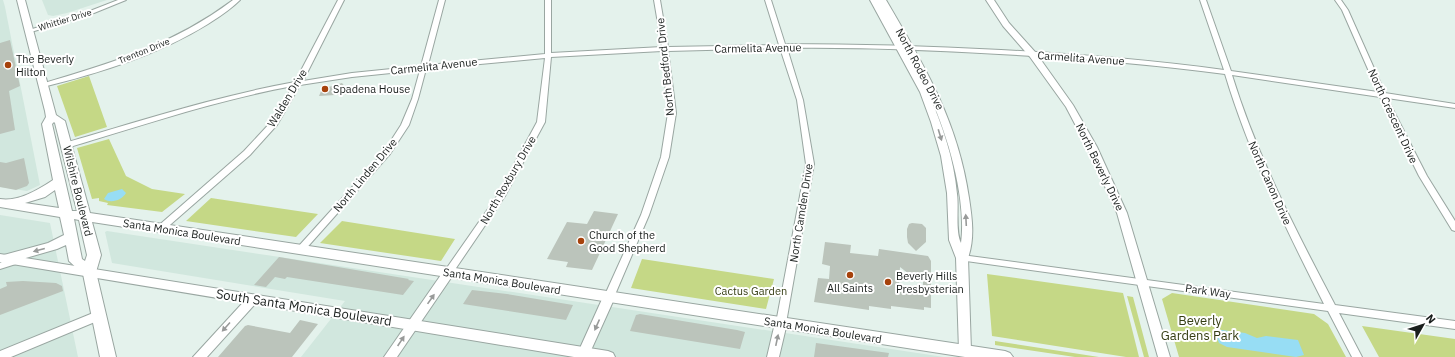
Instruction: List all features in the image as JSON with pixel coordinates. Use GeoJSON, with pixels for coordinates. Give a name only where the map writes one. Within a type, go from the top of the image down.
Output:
{"type":"FeatureCollection","features":[{"type":"Feature","properties":{"kind":"main road","name":"Wilshire Boulevard"},"geometry":{"type":"LineString","coordinates":[[21,0],[51,116],[47,124],[60,181],[70,237],[76,261],[89,272]]}},
{"type":"Feature","properties":{"kind":"main road","name":"Wilshire Boulevard"},"geometry":{"type":"LineString","coordinates":[[51,116],[60,121],[94,254],[89,272],[108,357]]}},
{"type":"Feature","properties":{"kind":"main road"},"geometry":{"type":"LineString","coordinates":[[4,203],[41,194],[60,181]]}},
{"type":"Feature","properties":{"kind":"main road","name":"Santa Monica Boulevard"},"geometry":{"type":"LineString","coordinates":[[4,203],[160,229],[781,323],[965,354],[1005,357]]}},
{"type":"Feature","properties":{"kind":"main road"},"geometry":{"type":"LineString","coordinates":[[5,261],[52,246],[70,237]]}},
{"type":"Feature","properties":{"kind":"main road","name":"South Santa Monica Boulevard"},"geometry":{"type":"LineString","coordinates":[[5,261],[89,272],[412,325],[583,355],[608,357]]}},
{"type":"Feature","properties":{"kind":"street","name":"Whittier Drive"},"geometry":{"type":"LineString","coordinates":[[29,30],[92,12],[123,0]]}},
{"type":"Feature","properties":{"kind":"street","name":"Trenton Drive"},"geometry":{"type":"LineString","coordinates":[[43,85],[111,65],[158,46],[200,26],[237,0]]}},
{"type":"Feature","properties":{"kind":"street","name":"Walden Drive"},"geometry":{"type":"LineString","coordinates":[[160,229],[262,138],[283,109],[298,83],[341,0]]}},
{"type":"Feature","properties":{"kind":"street","name":"North Linden Drive"},"geometry":{"type":"LineString","coordinates":[[300,250],[393,145],[411,112],[442,0]]}},
{"type":"Feature","properties":{"kind":"street","name":"North Roxbury Drive"},"geometry":{"type":"LineString","coordinates":[[390,357],[501,196],[541,122],[548,56],[548,0]]}},
{"type":"Feature","properties":{"kind":"street","name":"North Bedford Drive"},"geometry":{"type":"LineString","coordinates":[[583,355],[645,215],[665,157],[672,113],[665,49],[657,0]]}},
{"type":"Feature","properties":{"kind":"street","name":"North Camden Drive"},"geometry":{"type":"LineString","coordinates":[[768,0],[800,100],[810,164],[781,323],[773,357]]}},
{"type":"Feature","properties":{"kind":"street","name":"North Rodeo Drive"},"geometry":{"type":"LineString","coordinates":[[874,0],[905,47],[940,106],[957,156],[966,220],[967,242],[962,258],[965,354]]}},
{"type":"Feature","properties":{"kind":"street","name":"North Rodeo Drive"},"geometry":{"type":"LineString","coordinates":[[882,0],[905,47],[942,139],[950,180],[954,240],[962,258]]}},
{"type":"Feature","properties":{"kind":"street","name":"North Beverly Drive"},"geometry":{"type":"LineString","coordinates":[[990,0],[1006,24],[1032,55],[1070,107],[1092,147],[1122,213],[1164,357]]}},
{"type":"Feature","properties":{"kind":"street","name":"North Canon Drive"},"geometry":{"type":"LineString","coordinates":[[1203,0],[1229,73],[1242,116],[1267,178],[1293,234],[1357,357]]}},
{"type":"Feature","properties":{"kind":"street","name":"North Crescent Drive"},"geometry":{"type":"LineString","coordinates":[[1338,0],[1345,10],[1415,164],[1436,202],[1455,228]]}},
{"type":"Feature","properties":{"kind":"street","name":"Carmelita Avenue"},"geometry":{"type":"LineString","coordinates":[[67,145],[221,100],[298,83],[363,73],[548,56],[665,49],[905,47],[1032,55],[1129,62],[1229,73],[1455,106]]}},
{"type":"Feature","properties":{"kind":"street","name":"Park Way"},"geometry":{"type":"LineString","coordinates":[[962,258],[1455,325]]}},
{"type":"Feature","properties":{"kind":"street"},"geometry":{"type":"LineString","coordinates":[[199,357],[253,299]]}},
{"type":"Feature","properties":{"kind":"street"},"geometry":{"type":"LineString","coordinates":[[0,356],[98,316]]}},
{"type":"Feature","properties":{"kind":"shaded area"},"geometry":{"type":"Polygon","coordinates":[[[0,0],[3,0],[5,7],[40,185],[27,191],[0,187],[0,0]]]}},
{"type":"Feature","properties":{"kind":"shaded area"},"geometry":{"type":"Polygon","coordinates":[[[42,0],[107,0],[53,16],[48,15],[42,0]]]}},
{"type":"Feature","properties":{"kind":"shaded area"},"geometry":{"type":"Polygon","coordinates":[[[0,215],[50,223],[78,357],[0,357],[0,215]]]}},
{"type":"Feature","properties":{"kind":"shaded area"},"geometry":{"type":"Polygon","coordinates":[[[107,231],[944,357],[301,357],[345,301],[112,263],[105,232],[107,231]]]}},
{"type":"Feature","properties":{"kind":"green space"},"geometry":{"type":"Polygon","coordinates":[[[89,76],[107,127],[75,137],[57,86],[89,76]]]}},
{"type":"Feature","properties":{"kind":"green space"},"geometry":{"type":"Polygon","coordinates":[[[109,139],[126,176],[152,189],[185,194],[162,212],[107,205],[108,203],[99,201],[99,198],[92,199],[77,148],[109,139]]]}},
{"type":"Feature","properties":{"kind":"green space"},"geometry":{"type":"Polygon","coordinates":[[[211,198],[318,214],[296,237],[186,221],[211,198]]]}},
{"type":"Feature","properties":{"kind":"green space"},"geometry":{"type":"Polygon","coordinates":[[[342,221],[455,239],[441,261],[320,243],[342,221]]]}},
{"type":"Feature","properties":{"kind":"green space","name":"Cactus Garden"},"geometry":{"type":"Polygon","coordinates":[[[642,259],[774,279],[766,309],[631,288],[642,259]]]}},
{"type":"Feature","properties":{"kind":"green space"},"geometry":{"type":"Polygon","coordinates":[[[987,274],[1123,293],[1139,357],[1126,357],[992,336],[987,274]]]}},
{"type":"Feature","properties":{"kind":"green space","name":"Beverly Gardens Park"},"geometry":{"type":"Polygon","coordinates":[[[1172,293],[1314,314],[1328,324],[1346,357],[1179,357],[1162,299],[1172,293]]]}},
{"type":"Feature","properties":{"kind":"green space"},"geometry":{"type":"Polygon","coordinates":[[[1127,296],[1133,297],[1149,357],[1144,357],[1127,296]]]}},
{"type":"Feature","properties":{"kind":"green space"},"geometry":{"type":"Polygon","coordinates":[[[1362,326],[1455,339],[1455,357],[1379,357],[1362,326]]]}},
{"type":"Feature","properties":{"kind":"green space"},"geometry":{"type":"Polygon","coordinates":[[[995,341],[1099,357],[1075,357],[995,345],[995,341]]]}},
{"type":"Feature","properties":{"kind":"water"},"geometry":{"type":"Polygon","coordinates":[[[122,189],[126,193],[119,199],[110,201],[104,199],[108,193],[122,189]]]}},
{"type":"Feature","properties":{"kind":"water"},"geometry":{"type":"Polygon","coordinates":[[[1214,329],[1245,333],[1257,338],[1266,336],[1298,340],[1304,355],[1296,357],[1227,347],[1219,343],[1214,329]]]}},
{"type":"Feature","properties":{"kind":"building","name":"The Beverly Hilton"},"geometry":{"type":"Polygon","coordinates":[[[10,40],[20,86],[9,91],[15,130],[0,134],[0,43],[10,40]]]}},
{"type":"Feature","properties":{"kind":"building","name":"Spadena House"},"geometry":{"type":"Polygon","coordinates":[[[342,83],[351,94],[319,96],[322,89],[342,83]]]}},
{"type":"Feature","properties":{"kind":"building"},"geometry":{"type":"Polygon","coordinates":[[[24,158],[29,183],[27,186],[16,190],[0,187],[0,162],[6,163],[24,158]]]}},
{"type":"Feature","properties":{"kind":"building","name":"Church of the Good Shepherd"},"geometry":{"type":"Polygon","coordinates":[[[594,211],[618,214],[592,270],[566,267],[568,262],[547,259],[567,222],[587,224],[594,211]]]}},
{"type":"Feature","properties":{"kind":"building"},"geometry":{"type":"Polygon","coordinates":[[[909,224],[922,224],[926,228],[926,242],[916,251],[908,243],[907,237],[907,229],[909,224]]]}},
{"type":"Feature","properties":{"kind":"building"},"geometry":{"type":"Polygon","coordinates":[[[825,242],[851,245],[850,253],[878,256],[879,249],[928,256],[931,261],[931,308],[924,307],[924,310],[891,306],[891,309],[869,306],[869,310],[814,302],[818,278],[829,279],[830,266],[822,264],[825,242]],[[900,267],[899,287],[923,291],[923,278],[913,277],[900,267]]]}},
{"type":"Feature","properties":{"kind":"building"},"geometry":{"type":"Polygon","coordinates":[[[279,257],[414,281],[403,295],[287,277],[285,279],[275,277],[266,287],[254,285],[279,257]]]}},
{"type":"Feature","properties":{"kind":"building"},"geometry":{"type":"Polygon","coordinates":[[[23,281],[56,283],[62,286],[63,291],[0,315],[0,289],[7,286],[6,282],[23,281]]]}},
{"type":"Feature","properties":{"kind":"building"},"geometry":{"type":"Polygon","coordinates":[[[472,290],[573,305],[566,320],[463,304],[472,290]]]}},
{"type":"Feature","properties":{"kind":"building"},"geometry":{"type":"Polygon","coordinates":[[[640,314],[745,332],[740,349],[630,331],[636,315],[640,314]]]}},
{"type":"Feature","properties":{"kind":"building"},"geometry":{"type":"Polygon","coordinates":[[[300,320],[318,324],[292,357],[218,357],[245,326],[248,325],[290,333],[300,320]]]}},
{"type":"Feature","properties":{"kind":"building"},"geometry":{"type":"Polygon","coordinates":[[[816,343],[889,353],[888,357],[814,357],[816,343]]]}},
{"type":"Feature","properties":{"kind":"place","name":"The Beverly Hilton"},"geometry":{"type":"Point","coordinates":[8,65]}},
{"type":"Feature","properties":{"kind":"place","name":"Spadena House"},"geometry":{"type":"Point","coordinates":[325,89]}},
{"type":"Feature","properties":{"kind":"place","name":"Church of the Good Shepherd"},"geometry":{"type":"Point","coordinates":[581,241]}},
{"type":"Feature","properties":{"kind":"place","name":"All Saints"},"geometry":{"type":"Point","coordinates":[850,275]}},
{"type":"Feature","properties":{"kind":"place","name":"Beverly Hills Presbysterian"},"geometry":{"type":"Point","coordinates":[888,282]}}]}
